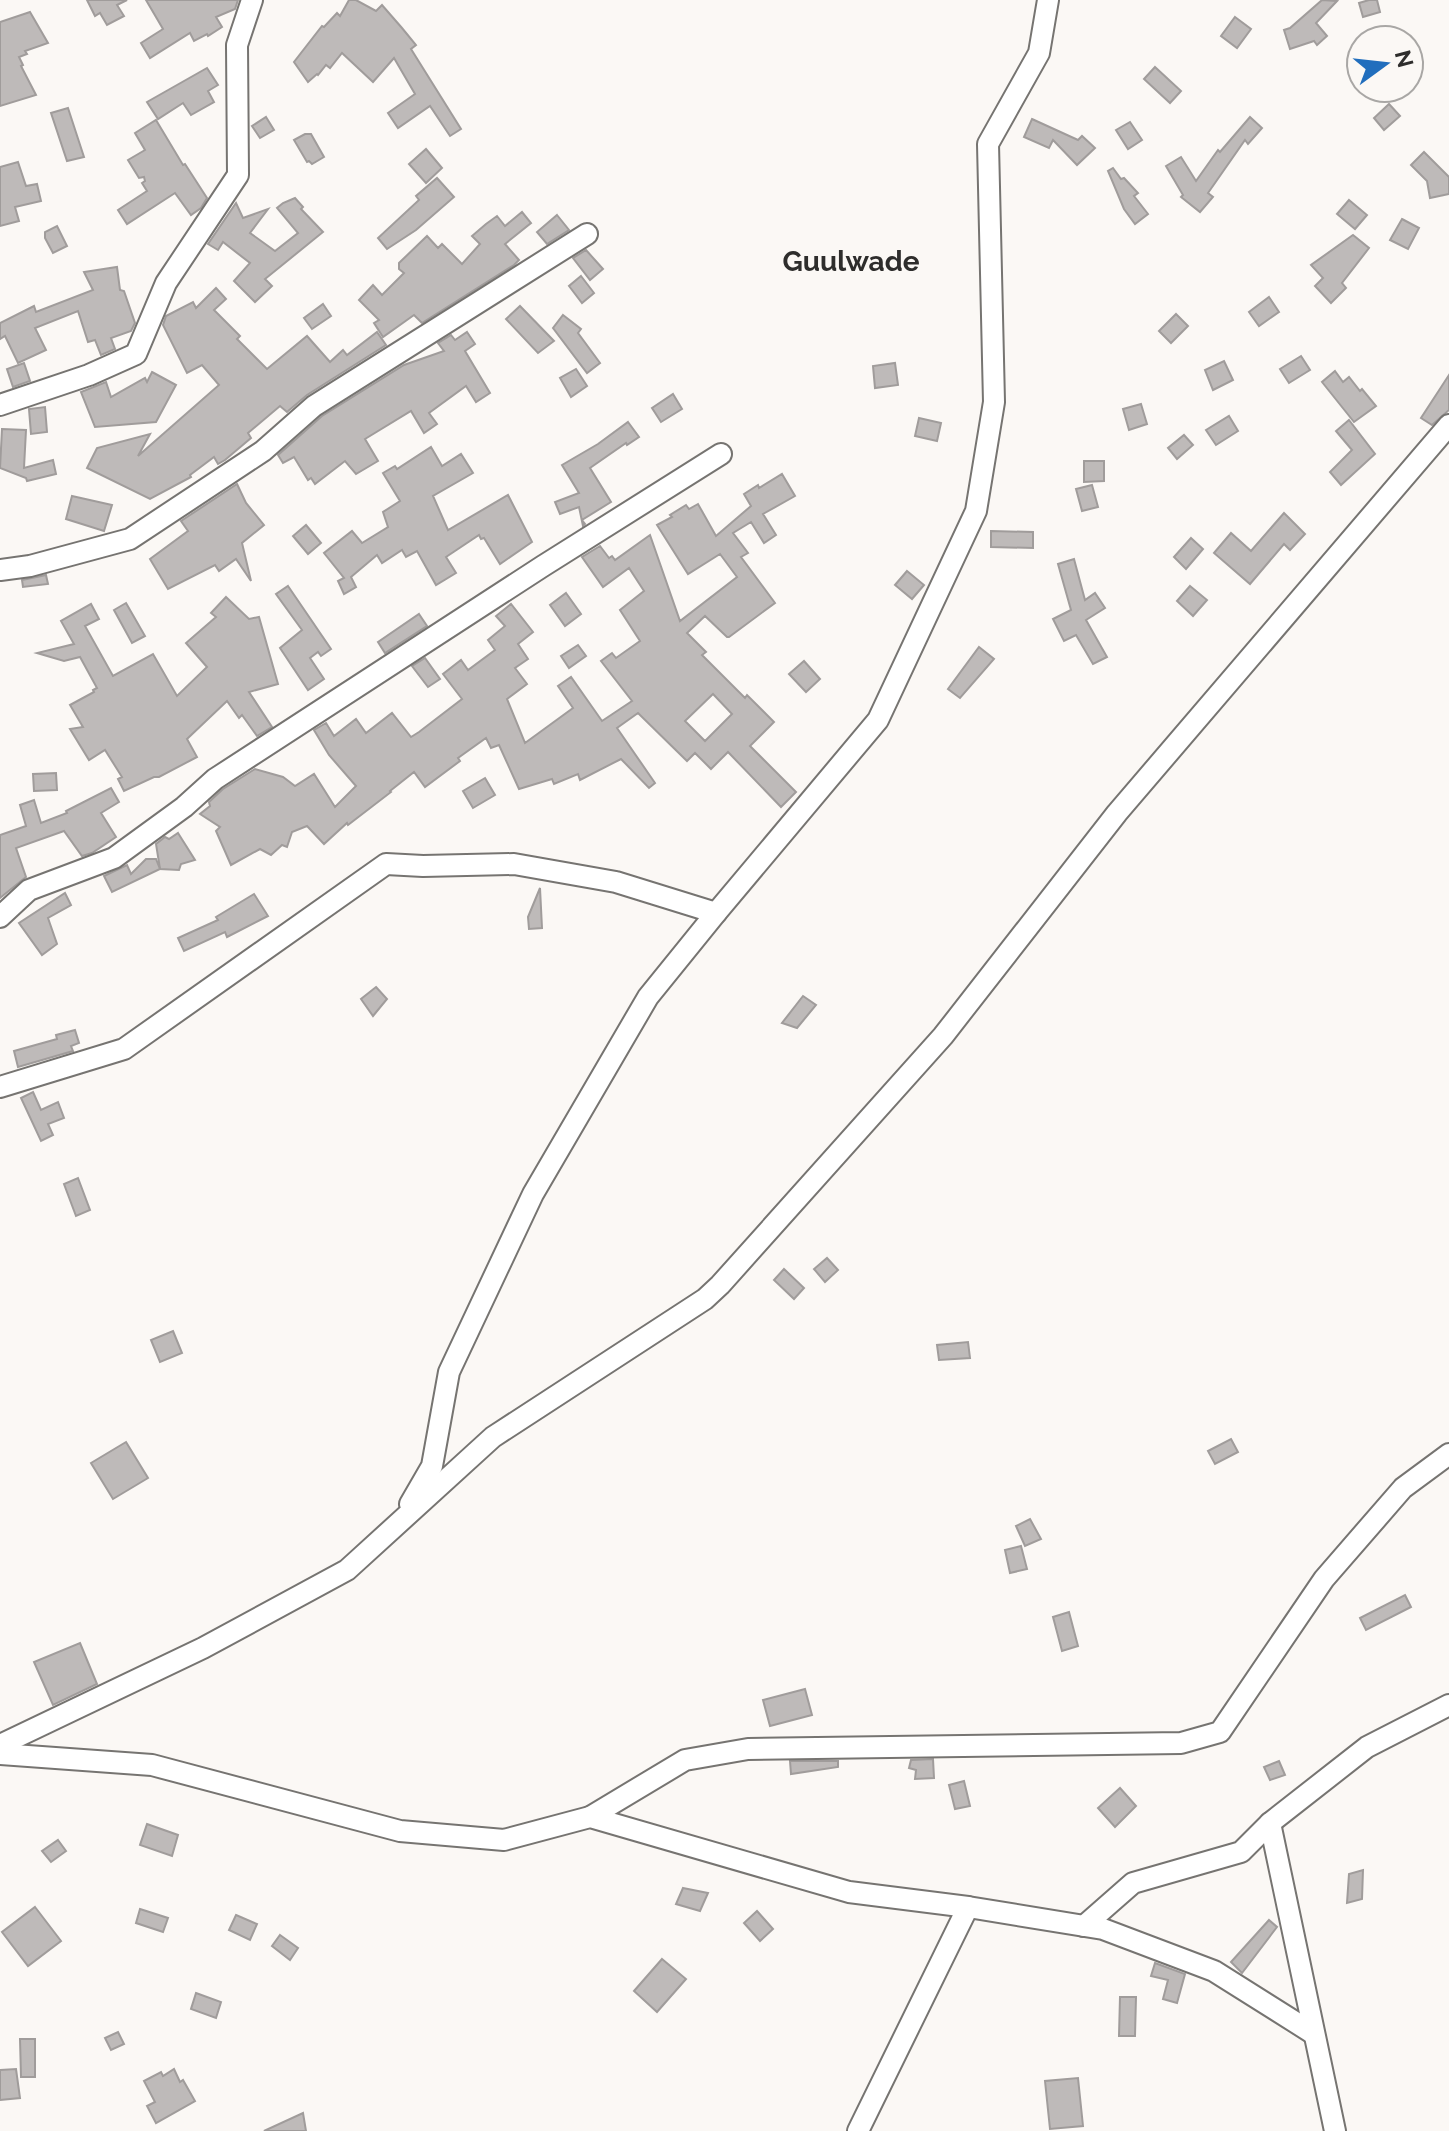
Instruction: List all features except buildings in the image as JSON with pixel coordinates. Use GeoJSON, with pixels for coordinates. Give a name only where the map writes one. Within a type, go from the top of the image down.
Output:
{"type":"FeatureCollection","features":[{"type":"Feature","properties":{"kind":"street"},"geometry":{"type":"LineString","coordinates":[[0,405],[89,375],[136,354],[166,283],[238,175],[237,45],[252,0]]}},
{"type":"Feature","properties":{"kind":"street"},"geometry":{"type":"LineString","coordinates":[[400,1522],[432,1466],[449,1372],[533,1194],[648,997],[878,720],[976,511],[994,402],[988,144],[1039,53],[1048,0]]}},
{"type":"Feature","properties":{"kind":"street"},"geometry":{"type":"LineString","coordinates":[[0,570],[30,566],[130,539],[263,451],[314,406],[587,234]]}},
{"type":"Feature","properties":{"kind":"street"},"geometry":{"type":"LineString","coordinates":[[0,1745],[203,1648],[347,1570],[493,1437],[705,1299],[943,1036],[1117,813],[1449,425]]}},
{"type":"Feature","properties":{"kind":"street"},"geometry":{"type":"LineString","coordinates":[[0,917],[29,890],[114,858],[184,807],[215,779],[721,454]]}},
{"type":"Feature","properties":{"kind":"street"},"geometry":{"type":"LineString","coordinates":[[0,1087],[124,1049],[386,864],[514,864],[616,882],[716,913]]}},
{"type":"Feature","properties":{"kind":"street"},"geometry":{"type":"LineString","coordinates":[[0,1754],[152,1765],[400,1831],[504,1840],[590,1817],[685,1760],[748,1749],[1181,1743],[1220,1732],[1324,1579],[1403,1488],[1449,1454]]}},
{"type":"Feature","properties":{"kind":"street"},"geometry":{"type":"LineString","coordinates":[[1084,1926],[1133,1883],[1241,1852],[1270,1823],[1367,1747],[1449,1705]]}},
{"type":"Feature","properties":{"kind":"street"},"geometry":{"type":"LineString","coordinates":[[590,1817],[849,1892],[1103,1929],[1214,1971],[1314,2034]]}},
{"type":"Feature","properties":{"kind":"street"},"geometry":{"type":"LineString","coordinates":[[1270,1823],[1335,2131]]}},
{"type":"Feature","properties":{"kind":"street"},"geometry":{"type":"LineString","coordinates":[[858,2131],[968,1907]]}},
{"type":"Feature","properties":{"kind":"district","name":"Guulwade"},"geometry":{"type":"Point","coordinates":[851,261]}}]}
